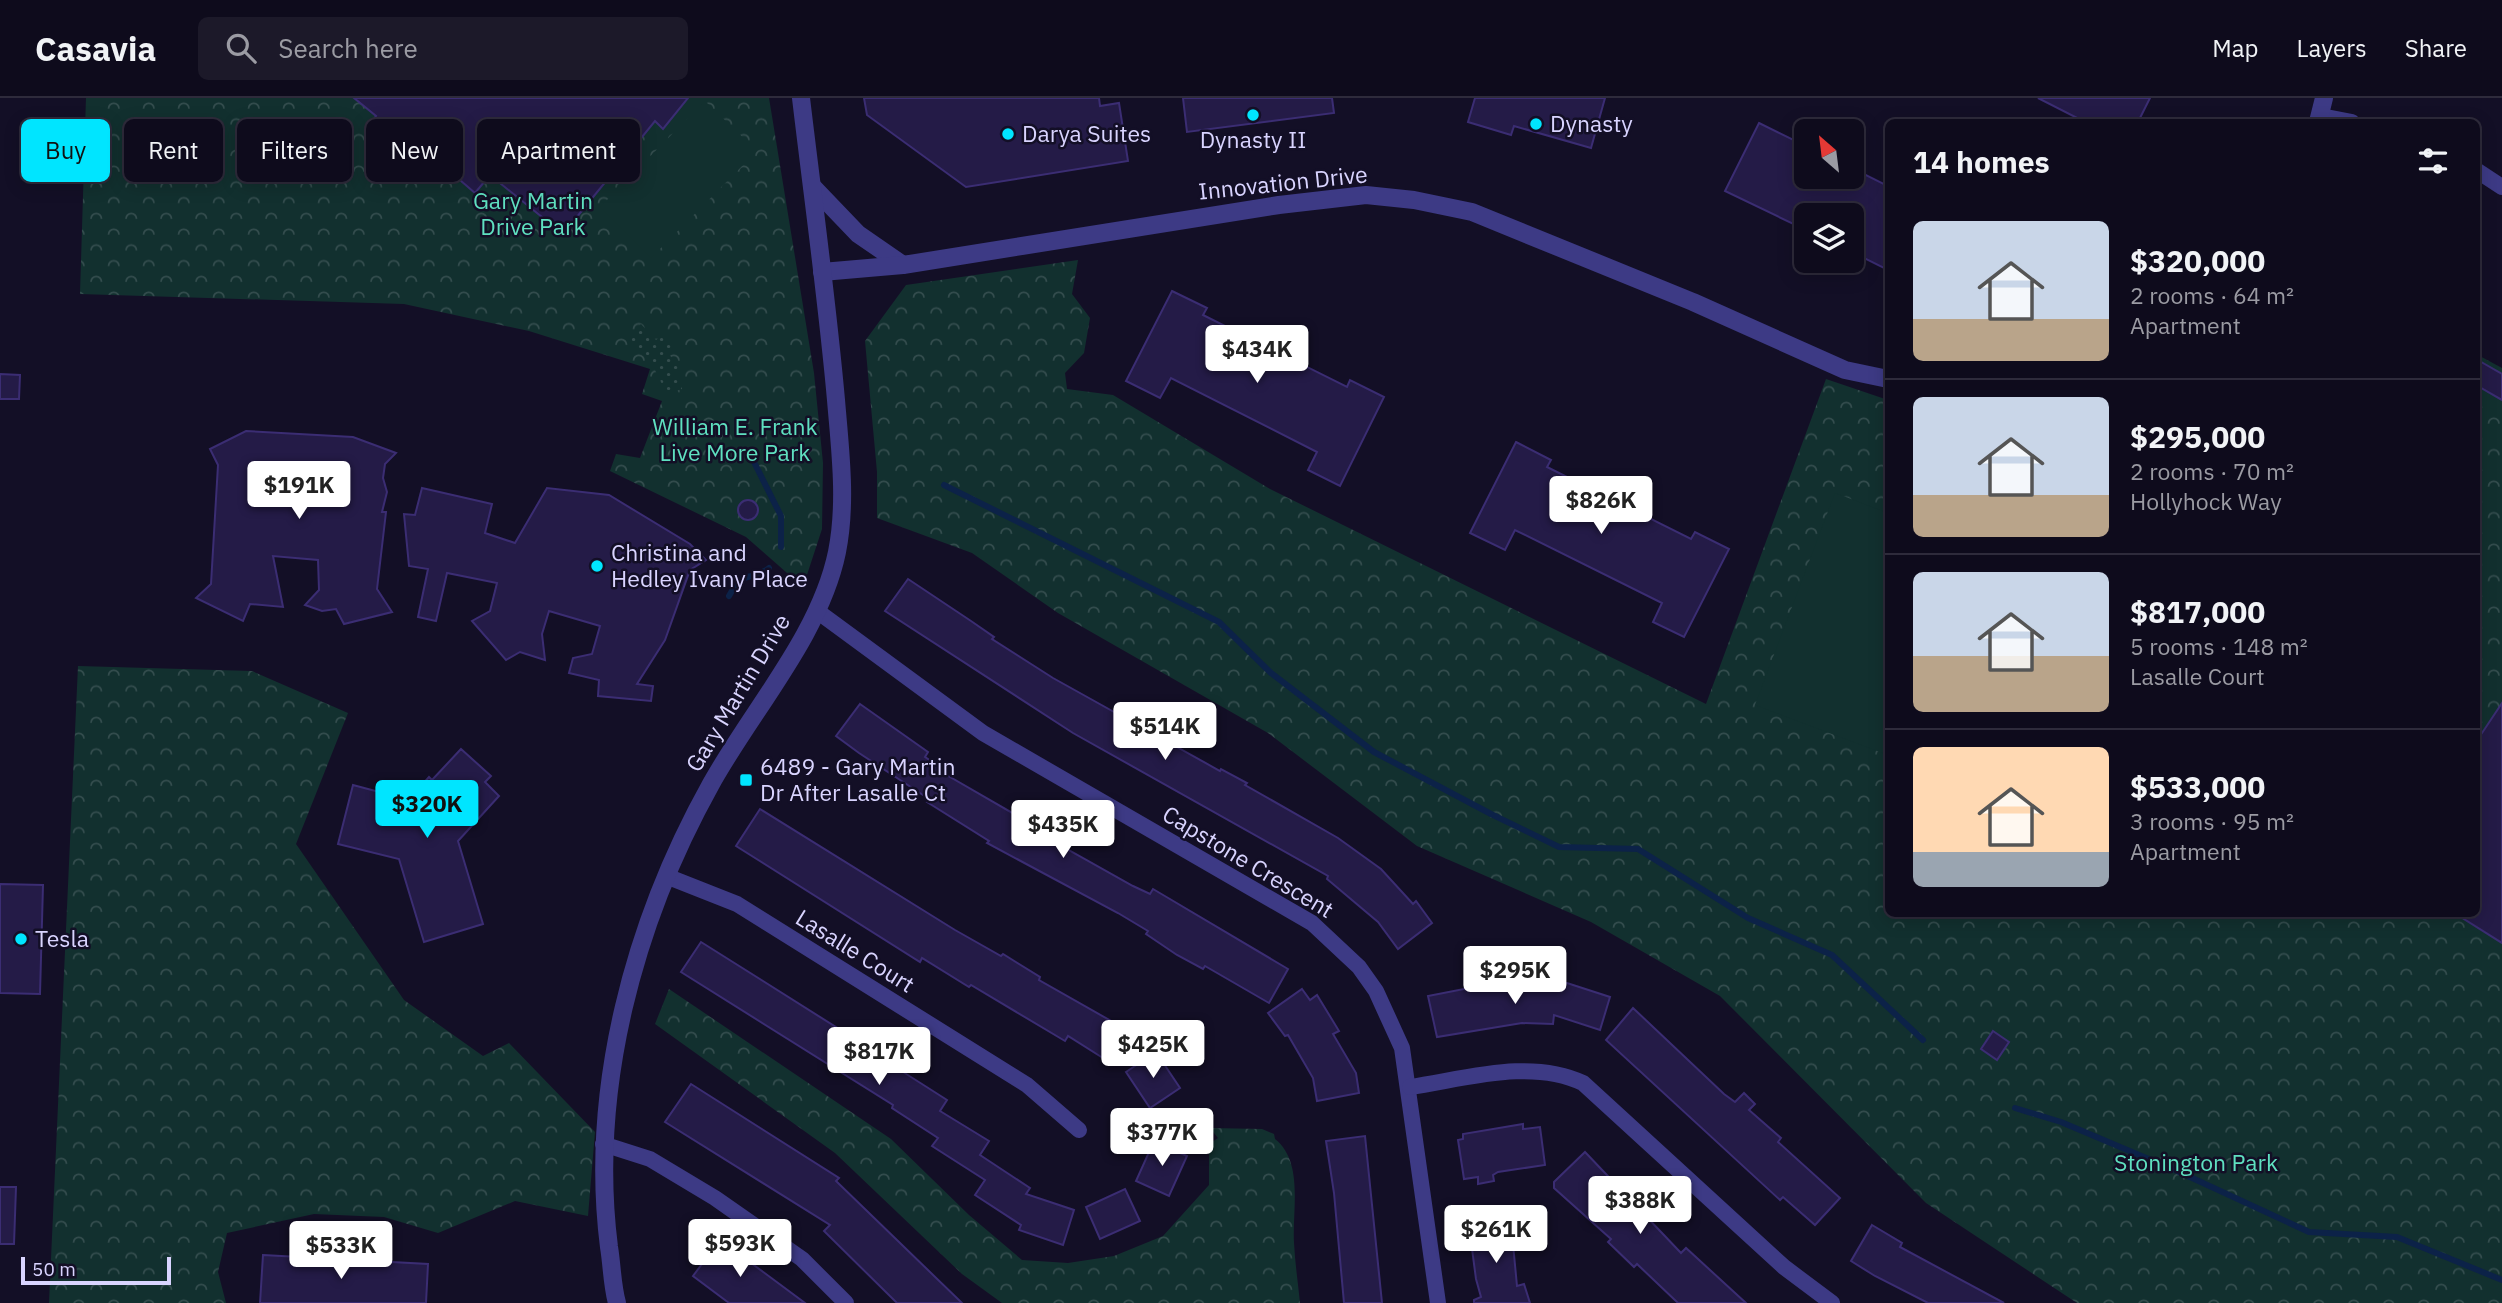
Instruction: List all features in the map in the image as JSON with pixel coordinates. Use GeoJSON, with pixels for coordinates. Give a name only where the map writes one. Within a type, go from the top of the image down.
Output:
{"type":"FeatureCollection","features":[{"type":"Feature","properties":{"kind":"street","name":"Gary Martin Drive"},"geometry":{"type":"LineString","coordinates":[[617,1303],[606,1224],[603,1144],[610,1077],[628,995],[666,876],[711,784],[817,611],[837,551],[842,476],[822,272],[801,98]]}},
{"type":"Feature","properties":{"kind":"street"},"geometry":{"type":"LineString","coordinates":[[2319,119],[2324,98]]}},
{"type":"Feature","properties":{"kind":"street"},"geometry":{"type":"LineString","coordinates":[[2480,173],[2502,187]]}},
{"type":"Feature","properties":{"kind":"street"},"geometry":{"type":"LineString","coordinates":[[812,186],[858,234],[903,265]]}},
{"type":"Feature","properties":{"kind":"street","name":"Innovation Drive"},"geometry":{"type":"LineString","coordinates":[[822,272],[903,265],[1279,205],[1366,195],[1414,200],[1472,212],[1693,302],[1845,370],[1885,378]]}},
{"type":"Feature","properties":{"kind":"street","name":"Capstone Crescent"},"geometry":{"type":"LineString","coordinates":[[817,611],[983,733],[1312,923],[1352,960],[1376,992],[1402,1048],[1410,1087],[1438,1303]]}},
{"type":"Feature","properties":{"kind":"street","name":"Lasalle Court"},"geometry":{"type":"LineString","coordinates":[[666,876],[685,881],[749,911],[1027,1085],[1079,1130]]}},
{"type":"Feature","properties":{"kind":"street"},"geometry":{"type":"LineString","coordinates":[[1410,1087],[1542,1070],[1565,1074],[1583,1083],[1784,1267],[1832,1303]]}},
{"type":"Feature","properties":{"kind":"street"},"geometry":{"type":"LineString","coordinates":[[603,1144],[650,1159],[715,1198],[802,1259],[846,1303]]}},
{"type":"Feature","properties":{"kind":"green space","name":"Gary Martin Drive Park"},"geometry":{"type":"Polygon","coordinates":[[[86,98],[769,98],[814,373],[823,463],[822,529],[803,587],[746,537],[610,471],[616,454],[640,458],[662,401],[642,394],[650,369],[529,331],[404,304],[80,294],[83,182],[110,182],[110,119],[85,119],[86,98]]]}},
{"type":"Feature","properties":{"kind":"green space"},"geometry":{"type":"Polygon","coordinates":[[[705,101],[757,151],[651,258],[600,207],[625,182],[640,182],[640,167],[705,101]]]}},
{"type":"Feature","properties":{"kind":"green space","name":"Stonington Park"},"geometry":{"type":"Polygon","coordinates":[[[1078,260],[1072,294],[1090,318],[1084,353],[1065,373],[1067,389],[1113,395],[1270,489],[1706,704],[1826,379],[1885,399],[1885,917],[2480,917],[2480,356],[2502,368],[2502,1303],[2077,1303],[1926,1203],[1720,996],[1591,922],[1417,846],[1268,733],[1058,613],[972,553],[877,518],[877,472],[865,341],[906,285],[1078,260]]]}},
{"type":"Feature","properties":{"kind":"green space"},"geometry":{"type":"Polygon","coordinates":[[[641,324],[656,340],[665,333],[675,344],[667,351],[678,367],[682,389],[667,394],[651,362],[627,338],[641,324]]]}},
{"type":"Feature","properties":{"kind":"green space"},"geometry":{"type":"Polygon","coordinates":[[[1835,493],[1885,512],[1885,754],[1755,705],[1835,493]]]}},
{"type":"Feature","properties":{"kind":"green space"},"geometry":{"type":"Polygon","coordinates":[[[78,666],[252,671],[348,713],[296,844],[404,1000],[483,1056],[509,1043],[595,1132],[588,1216],[515,1201],[438,1233],[384,1217],[314,1214],[227,1233],[218,1272],[226,1303],[49,1303],[78,666]]]}},
{"type":"Feature","properties":{"kind":"green space"},"geometry":{"type":"Polygon","coordinates":[[[669,989],[891,1139],[969,1215],[1022,1260],[1068,1263],[1114,1256],[1163,1236],[1209,1185],[1209,1144],[1218,1138],[1210,1128],[1262,1129],[1274,1134],[1290,1160],[1293,1173],[1294,1243],[1300,1303],[1002,1303],[962,1274],[835,1153],[655,1024],[669,989]]]}},
{"type":"Feature","properties":{"kind":"building"},"geometry":{"type":"Polygon","coordinates":[[[354,98],[688,98],[663,129],[655,121],[640,139],[640,119],[477,119],[477,182],[484,182],[475,193],[462,182],[463,119],[374,119],[376,116],[354,98]]]}},
{"type":"Feature","properties":{"kind":"building","name":"Darya Suites"},"geometry":{"type":"Polygon","coordinates":[[[864,98],[1099,98],[1100,106],[1119,103],[1128,161],[966,187],[867,115],[864,98]]]}},
{"type":"Feature","properties":{"kind":"building","name":"Dynasty II"},"geometry":{"type":"Polygon","coordinates":[[[1183,98],[1332,98],[1334,113],[1187,132],[1183,98]]]}},
{"type":"Feature","properties":{"kind":"building","name":"Dynasty"},"geometry":{"type":"Polygon","coordinates":[[[1475,98],[1605,98],[1591,148],[1514,126],[1511,135],[1468,122],[1475,98]]]}},
{"type":"Feature","properties":{"kind":"building"},"geometry":{"type":"Polygon","coordinates":[[[2038,98],[2150,98],[2140,119],[2079,119],[2038,98]]]}},
{"type":"Feature","properties":{"kind":"building"},"geometry":{"type":"Polygon","coordinates":[[[1759,123],[1794,140],[1794,189],[1864,189],[1864,174],[1885,184],[1885,268],[1864,258],[1864,203],[1794,203],[1794,224],[1725,191],[1759,123]]]}},
{"type":"Feature","properties":{"kind":"building"},"geometry":{"type":"Polygon","coordinates":[[[499,182],[605,182],[563,234],[499,182]]]}},
{"type":"Feature","properties":{"kind":"building"},"geometry":{"type":"Polygon","coordinates":[[[1172,291],[1207,308],[1203,315],[1347,387],[1350,380],[1384,397],[1340,486],[1308,470],[1317,452],[1171,378],[1160,398],[1126,381],[1172,291]]]}},
{"type":"Feature","properties":{"kind":"building"},"geometry":{"type":"Polygon","coordinates":[[[2480,361],[2502,374],[2502,400],[2480,387],[2480,361]]]}},
{"type":"Feature","properties":{"kind":"building"},"geometry":{"type":"Polygon","coordinates":[[[0,374],[20,375],[19,399],[0,399],[0,374]]]}},
{"type":"Feature","properties":{"kind":"building"},"geometry":{"type":"Polygon","coordinates":[[[246,431],[353,437],[396,453],[385,464],[383,478],[387,492],[382,512],[386,512],[377,589],[392,612],[344,624],[336,609],[322,611],[305,605],[319,590],[318,560],[273,556],[283,607],[250,604],[243,621],[196,598],[211,584],[218,465],[210,449],[246,431]]]}},
{"type":"Feature","properties":{"kind":"building"},"geometry":{"type":"Polygon","coordinates":[[[1516,442],[1551,460],[1547,467],[1691,539],[1695,532],[1729,549],[1684,637],[1653,622],[1662,603],[1515,530],[1505,550],[1470,533],[1516,442]]]}},
{"type":"Feature","properties":{"kind":"building"},"geometry":{"type":"Polygon","coordinates":[[[422,488],[492,504],[485,533],[515,543],[547,488],[609,495],[690,544],[706,560],[690,570],[665,640],[637,684],[653,686],[651,701],[598,696],[599,680],[569,673],[573,658],[592,654],[600,626],[549,611],[542,634],[545,660],[520,652],[506,660],[472,621],[490,611],[497,583],[447,573],[436,621],[418,617],[428,569],[409,566],[404,514],[415,515],[422,488]]]}},
{"type":"Feature","properties":{"kind":"building"},"geometry":{"type":"Polygon","coordinates":[[[748,500],[755,503],[758,510],[755,517],[748,520],[741,517],[738,510],[741,503],[748,500]]]}},
{"type":"Feature","properties":{"kind":"building"},"geometry":{"type":"Polygon","coordinates":[[[908,579],[994,637],[992,639],[1053,678],[1220,771],[1221,769],[1247,783],[1245,785],[1338,838],[1381,869],[1413,904],[1416,901],[1432,923],[1398,949],[1378,922],[1327,879],[1328,876],[1073,733],[885,611],[908,579]]]}},
{"type":"Feature","properties":{"kind":"building"},"geometry":{"type":"Polygon","coordinates":[[[2502,703],[2502,943],[2461,917],[2480,917],[2480,736],[2502,703]]]}},
{"type":"Feature","properties":{"kind":"building"},"geometry":{"type":"Polygon","coordinates":[[[860,704],[928,752],[925,757],[940,767],[938,770],[1021,818],[1019,822],[1133,886],[1150,894],[1153,889],[1288,969],[1269,1003],[1205,966],[1203,969],[1177,955],[1146,934],[1148,931],[1118,913],[987,843],[989,841],[927,802],[929,799],[859,753],[836,736],[860,704]]]}},
{"type":"Feature","properties":{"kind":"building"},"geometry":{"type":"Polygon","coordinates":[[[461,749],[491,776],[485,782],[499,796],[458,841],[483,924],[424,942],[399,859],[338,844],[353,785],[383,793],[384,788],[413,795],[429,777],[432,780],[461,749]]]}},
{"type":"Feature","properties":{"kind":"building"},"geometry":{"type":"Polygon","coordinates":[[[760,809],[955,930],[1001,956],[1003,954],[1040,977],[1039,980],[1134,1034],[1114,1065],[1068,1036],[1065,1041],[922,958],[920,962],[736,846],[760,809]]]}},
{"type":"Feature","properties":{"kind":"building","name":"Tesla"},"geometry":{"type":"Polygon","coordinates":[[[0,884],[43,885],[40,994],[0,993],[0,884]]]}},
{"type":"Feature","properties":{"kind":"building"},"geometry":{"type":"Polygon","coordinates":[[[701,942],[947,1100],[940,1111],[989,1141],[980,1155],[1030,1188],[1026,1194],[1074,1210],[1063,1245],[1019,1230],[1021,1225],[975,1195],[985,1180],[932,1146],[938,1138],[892,1108],[893,1105],[681,972],[701,942]]]}},
{"type":"Feature","properties":{"kind":"building"},"geometry":{"type":"Polygon","coordinates":[[[1505,981],[1567,983],[1610,997],[1600,1030],[1554,1015],[1553,1024],[1522,1023],[1437,1037],[1428,996],[1505,981]]]}},
{"type":"Feature","properties":{"kind":"building"},"geometry":{"type":"Polygon","coordinates":[[[1302,989],[1310,1000],[1317,995],[1339,1031],[1333,1034],[1356,1073],[1359,1093],[1317,1101],[1313,1078],[1288,1035],[1285,1036],[1268,1013],[1302,989]]]}},
{"type":"Feature","properties":{"kind":"building"},"geometry":{"type":"Polygon","coordinates":[[[1633,1008],[1724,1094],[1735,1102],[1744,1093],[1755,1104],[1749,1110],[1781,1138],[1778,1142],[1840,1198],[1815,1225],[1783,1197],[1780,1200],[1606,1040],[1633,1008]]]}},
{"type":"Feature","properties":{"kind":"building"},"geometry":{"type":"Polygon","coordinates":[[[1993,1031],[2009,1042],[1997,1060],[1981,1049],[1993,1031]]]}},
{"type":"Feature","properties":{"kind":"building"},"geometry":{"type":"Polygon","coordinates":[[[1156,1052],[1180,1088],[1150,1108],[1126,1072],[1156,1052]]]}},
{"type":"Feature","properties":{"kind":"building"},"geometry":{"type":"Polygon","coordinates":[[[691,1084],[839,1178],[836,1181],[962,1303],[897,1303],[824,1231],[830,1225],[665,1122],[691,1084]]]}},
{"type":"Feature","properties":{"kind":"building"},"geometry":{"type":"Polygon","coordinates":[[[1523,1124],[1523,1129],[1540,1127],[1545,1165],[1498,1172],[1493,1175],[1494,1181],[1478,1184],[1478,1177],[1464,1179],[1458,1140],[1463,1139],[1463,1134],[1523,1124]]]}},
{"type":"Feature","properties":{"kind":"building"},"geometry":{"type":"Polygon","coordinates":[[[1365,1136],[1382,1303],[1344,1303],[1334,1193],[1326,1141],[1365,1136]]]}},
{"type":"Feature","properties":{"kind":"building"},"geometry":{"type":"Polygon","coordinates":[[[1154,1141],[1187,1156],[1169,1196],[1136,1181],[1154,1141]]]}},
{"type":"Feature","properties":{"kind":"building"},"geometry":{"type":"Polygon","coordinates":[[[1585,1152],[1681,1253],[1686,1248],[1746,1303],[1678,1303],[1637,1264],[1634,1267],[1608,1242],[1611,1239],[1554,1188],[1554,1182],[1585,1152]]]}},
{"type":"Feature","properties":{"kind":"building"},"geometry":{"type":"Polygon","coordinates":[[[0,1187],[16,1187],[14,1244],[0,1244],[0,1187]]]}},
{"type":"Feature","properties":{"kind":"building"},"geometry":{"type":"Polygon","coordinates":[[[1125,1189],[1140,1221],[1100,1239],[1086,1207],[1125,1189]]]}},
{"type":"Feature","properties":{"kind":"building"},"geometry":{"type":"Polygon","coordinates":[[[1511,1223],[1517,1286],[1524,1284],[1530,1303],[1474,1303],[1474,1300],[1481,1297],[1469,1226],[1511,1223]]]}},
{"type":"Feature","properties":{"kind":"building"},"geometry":{"type":"Polygon","coordinates":[[[1872,1225],[1902,1243],[1900,1247],[2004,1303],[1928,1303],[1875,1276],[1851,1261],[1872,1225]]]}},
{"type":"Feature","properties":{"kind":"building"},"geometry":{"type":"Polygon","coordinates":[[[720,1240],[805,1303],[729,1303],[693,1276],[720,1240]]]}},
{"type":"Feature","properties":{"kind":"building"},"geometry":{"type":"Polygon","coordinates":[[[263,1255],[428,1264],[426,1303],[260,1303],[263,1255]]]}},
{"type":"Feature","properties":{"kind":"waterway"},"geometry":{"type":"LineString","coordinates":[[753,460],[781,516],[781,547]]}},
{"type":"Feature","properties":{"kind":"waterway"},"geometry":{"type":"LineString","coordinates":[[944,485],[1219,622],[1271,673],[1374,752],[1491,814],[1559,847],[1638,849],[1748,918],[1832,955],[1923,1040]]}},
{"type":"Feature","properties":{"kind":"waterway"},"geometry":{"type":"LineString","coordinates":[[729,596],[744,578],[769,568]]}},
{"type":"Feature","properties":{"kind":"waterway"},"geometry":{"type":"LineString","coordinates":[[2015,1108],[2061,1122],[2177,1171],[2309,1232],[2397,1237],[2502,1280]]}},
{"type":"Feature","properties":{"kind":"place","name":"Dynasty II"},"geometry":{"type":"Point","coordinates":[1253,115]}},
{"type":"Feature","properties":{"kind":"place","name":"Dynasty"},"geometry":{"type":"Point","coordinates":[1536,124]}},
{"type":"Feature","properties":{"kind":"place","name":"Darya Suites"},"geometry":{"type":"Point","coordinates":[1008,134]}},
{"type":"Feature","properties":{"kind":"place","name":"Christina and Hedley Ivany Place"},"geometry":{"type":"Point","coordinates":[597,566]}},
{"type":"Feature","properties":{"kind":"place","name":"6489 - Gary Martin Dr After Lasalle Ct"},"geometry":{"type":"Point","coordinates":[746,780]}},
{"type":"Feature","properties":{"kind":"place","name":"Tesla"},"geometry":{"type":"Point","coordinates":[21,939]}},
{"type":"Feature","properties":{"kind":"park label","name":"William E. Frank Live More Park"},"geometry":{"type":"Point","coordinates":[735,440]}}]}
